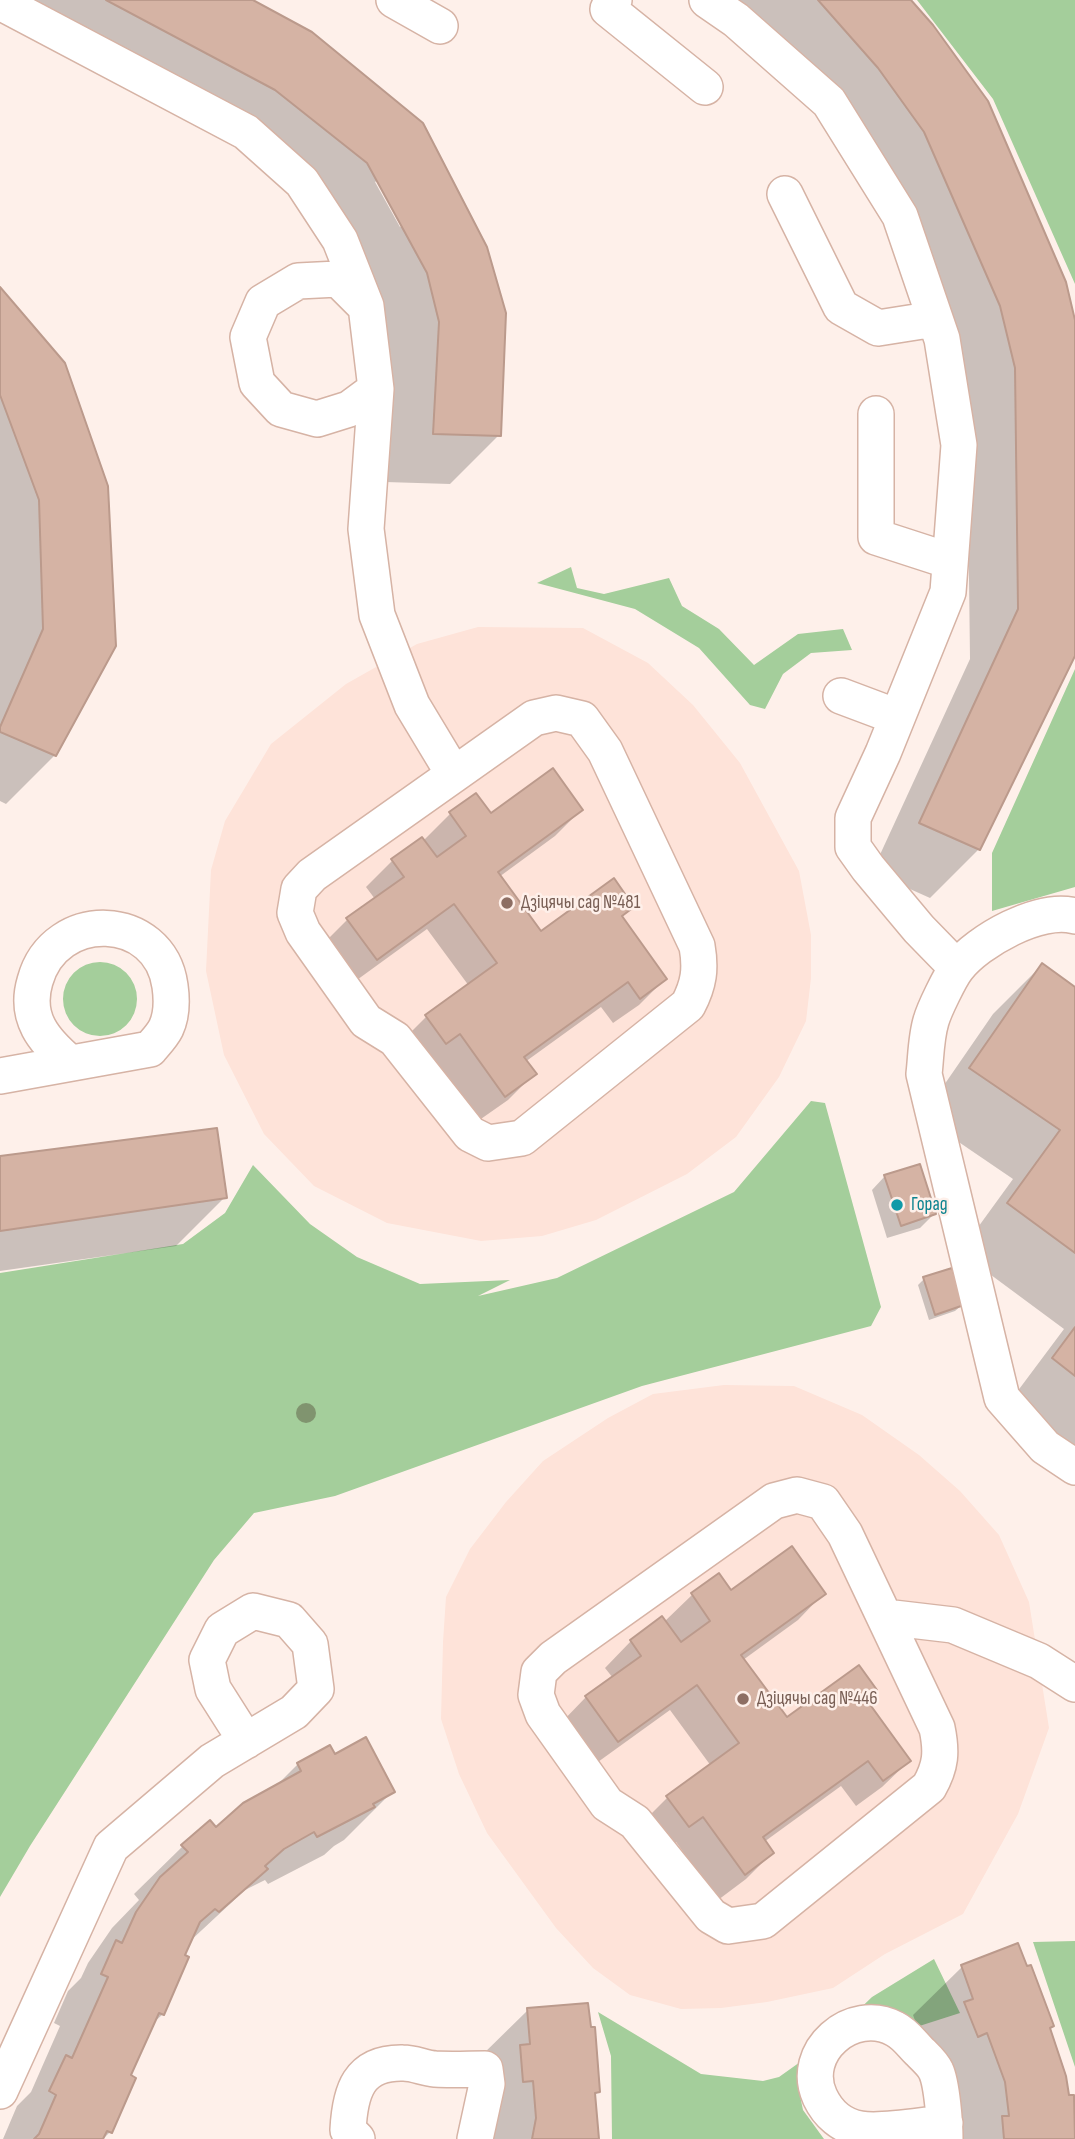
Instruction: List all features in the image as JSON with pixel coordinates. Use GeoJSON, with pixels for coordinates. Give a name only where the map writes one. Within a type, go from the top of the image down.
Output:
{"type":"FeatureCollection","features":[{"type":"Feature","properties":{"kind":"lane"},"geometry":{"type":"LineString","coordinates":[[394,0],[440,26]]}},
{"type":"Feature","properties":{"kind":"lane"},"geometry":{"type":"LineString","coordinates":[[614,0],[608,9],[705,87]]}},
{"type":"Feature","properties":{"kind":"lane"},"geometry":{"type":"LineString","coordinates":[[707,0],[736,20],[829,102],[900,216],[942,340],[959,445],[948,592],[883,753],[853,818],[853,847],[919,929],[957,968]]}},
{"type":"Feature","properties":{"kind":"lane"},"geometry":{"type":"LineString","coordinates":[[0,2],[246,132],[302,182],[340,240],[366,306],[376,389],[366,529],[377,615],[412,705],[453,773]]}},
{"type":"Feature","properties":{"kind":"lane"},"geometry":{"type":"LineString","coordinates":[[785,194],[841,307],[878,328],[935,319]]}},
{"type":"Feature","properties":{"kind":"lane"},"geometry":{"type":"LineString","coordinates":[[366,306],[338,279],[298,281],[263,302],[248,337],[257,383],[281,409],[317,419],[349,409],[376,389]]}},
{"type":"Feature","properties":{"kind":"lane"},"geometry":{"type":"LineString","coordinates":[[876,414],[876,537],[950,561]]}},
{"type":"Feature","properties":{"kind":"lane"},"geometry":{"type":"LineString","coordinates":[[841,696],[897,717]]}},
{"type":"Feature","properties":{"kind":"lane"},"geometry":{"type":"LineString","coordinates":[[556,713],[582,719],[604,751],[697,946],[701,968],[697,988],[688,1005],[523,1138],[506,1142],[488,1143],[470,1134],[395,1040],[366,1021],[303,932],[295,913],[299,889],[312,876],[453,773],[534,718],[556,713]]}},
{"type":"Feature","properties":{"kind":"lane"},"geometry":{"type":"LineString","coordinates":[[1075,916],[1067,914],[1021,921],[984,944],[957,968],[931,1021],[924,1074],[1002,1398],[1045,1447],[1075,1467]]}},
{"type":"Feature","properties":{"kind":"lane"},"geometry":{"type":"LineString","coordinates":[[0,1076],[70,1063]]}},
{"type":"Feature","properties":{"kind":"lane"},"geometry":{"type":"LineString","coordinates":[[797,1495],[823,1502],[845,1534],[885,1617],[937,1728],[942,1751],[938,1770],[929,1787],[763,1921],[747,1925],[729,1926],[711,1916],[635,1822],[607,1804],[543,1714],[536,1695],[540,1672],[553,1658],[774,1501],[797,1495]]}},
{"type":"Feature","properties":{"kind":"lane"},"geometry":{"type":"LineString","coordinates":[[885,1617],[953,1625],[1038,1661],[1075,1684]]}},
{"type":"Feature","properties":{"kind":"lane"},"geometry":{"type":"LineString","coordinates":[[0,2091],[111,1847],[212,1761],[246,1741]]}},
{"type":"Feature","properties":{"kind":"lane"},"geometry":{"type":"LineString","coordinates":[[357,2139],[348,2130],[349,2108],[356,2083],[378,2067],[403,2063],[433,2069],[485,2069],[487,2084],[473,2137]]}},
{"type":"Feature","properties":{"kind":"shaded area","name":"Дзіцячы сад №481"},"geometry":{"type":"Polygon","coordinates":[[[478,627],[583,628],[648,663],[693,705],[740,763],[799,871],[811,935],[811,978],[806,1021],[779,1077],[736,1137],[687,1174],[596,1220],[542,1236],[481,1241],[387,1223],[314,1186],[264,1134],[224,1055],[206,971],[211,870],[225,821],[271,744],[346,684],[417,644],[478,627]]]}},
{"type":"Feature","properties":{"kind":"shaded area","name":"Дзіцячы сад №446"},"geometry":{"type":"Polygon","coordinates":[[[724,1385],[794,1386],[862,1415],[919,1455],[960,1491],[999,1535],[1029,1602],[1049,1728],[1018,1814],[963,1914],[885,1954],[833,1988],[767,2002],[721,2008],[681,2009],[630,1995],[593,1968],[556,1928],[487,1833],[459,1774],[441,1719],[446,1597],[470,1549],[506,1502],[543,1461],[608,1418],[653,1394],[724,1385]]]}},
{"type":"Feature","properties":{"kind":"green space"},"geometry":{"type":"Polygon","coordinates":[[[917,0],[1075,0],[1075,284],[993,99],[917,0]]]}},
{"type":"Feature","properties":{"kind":"green space"},"geometry":{"type":"Polygon","coordinates":[[[571,567],[577,588],[604,594],[669,578],[682,606],[719,629],[754,665],[798,634],[843,629],[852,650],[811,653],[783,674],[765,709],[750,705],[699,648],[635,609],[537,583],[571,567]]]}},
{"type":"Feature","properties":{"kind":"green space"},"geometry":{"type":"Polygon","coordinates":[[[1075,669],[1075,887],[992,911],[992,853],[1075,669]]]}},
{"type":"Feature","properties":{"kind":"green space"},"geometry":{"type":"Polygon","coordinates":[[[100,962],[121,968],[131,978],[137,999],[131,1020],[121,1030],[100,1036],[79,1030],[69,1020],[63,999],[69,978],[79,968],[100,962]]]}},
{"type":"Feature","properties":{"kind":"green space"},"geometry":{"type":"Polygon","coordinates":[[[811,1101],[825,1103],[881,1307],[871,1326],[642,1386],[335,1496],[254,1513],[214,1560],[0,1897],[0,1273],[183,1244],[225,1213],[253,1165],[310,1224],[357,1257],[420,1284],[510,1280],[478,1296],[557,1278],[734,1192],[811,1101]]]}},
{"type":"Feature","properties":{"kind":"green space"},"geometry":{"type":"Polygon","coordinates":[[[1075,1941],[1075,2067],[1033,1942],[1075,1941]]]}},
{"type":"Feature","properties":{"kind":"green space"},"geometry":{"type":"Polygon","coordinates":[[[934,1959],[960,2013],[910,2029],[817,2050],[872,1997],[934,1959]]]}},
{"type":"Feature","properties":{"kind":"green space"},"geometry":{"type":"Polygon","coordinates":[[[598,2012],[701,2074],[763,2081],[779,2077],[817,2050],[798,2086],[803,2110],[824,2139],[612,2139],[611,2056],[598,2012]]]}},
{"type":"Feature","properties":{"kind":"building"},"geometry":{"type":"Polygon","coordinates":[[[106,0],[253,0],[312,32],[423,123],[487,247],[506,313],[501,436],[433,434],[439,322],[427,273],[367,163],[275,90],[106,0]]]}},
{"type":"Feature","properties":{"kind":"building"},"geometry":{"type":"Polygon","coordinates":[[[818,0],[911,0],[933,25],[988,101],[1066,282],[1075,320],[1075,656],[980,850],[919,823],[1018,609],[1015,368],[1000,306],[924,132],[878,68],[818,0]]]}},
{"type":"Feature","properties":{"kind":"building"},"geometry":{"type":"Polygon","coordinates":[[[0,287],[65,363],[108,486],[116,646],[56,756],[0,732],[43,629],[39,500],[0,395],[0,287]]]}},
{"type":"Feature","properties":{"kind":"building"},"geometry":{"type":"Polygon","coordinates":[[[553,768],[583,810],[498,872],[541,931],[614,878],[634,907],[622,916],[667,979],[640,999],[628,982],[524,1057],[537,1074],[505,1097],[460,1034],[446,1044],[425,1015],[497,963],[454,904],[377,960],[346,918],[404,877],[391,859],[422,837],[437,857],[466,836],[449,812],[476,793],[491,813],[553,768]]]}},
{"type":"Feature","properties":{"kind":"building"},"geometry":{"type":"Polygon","coordinates":[[[1042,963],[1075,987],[1075,1253],[1007,1203],[1060,1130],[969,1068],[1042,963]]]}},
{"type":"Feature","properties":{"kind":"building"},"geometry":{"type":"Polygon","coordinates":[[[217,1128],[227,1198],[0,1231],[0,1156],[217,1128]]]}},
{"type":"Feature","properties":{"kind":"building"},"geometry":{"type":"Polygon","coordinates":[[[920,1164],[936,1214],[901,1226],[884,1175],[920,1164]]]}},
{"type":"Feature","properties":{"kind":"building"},"geometry":{"type":"Polygon","coordinates":[[[952,1268],[964,1305],[935,1315],[923,1277],[952,1268]]]}},
{"type":"Feature","properties":{"kind":"building"},"geometry":{"type":"Polygon","coordinates":[[[1075,1327],[1075,1376],[1052,1358],[1075,1327]]]}},
{"type":"Feature","properties":{"kind":"building"},"geometry":{"type":"Polygon","coordinates":[[[792,1546],[826,1594],[741,1655],[787,1717],[859,1665],[877,1690],[866,1699],[911,1761],[883,1781],[868,1761],[763,1837],[774,1853],[745,1875],[703,1817],[689,1827],[666,1796],[739,1743],[697,1685],[618,1742],[585,1696],[641,1656],[630,1640],[662,1616],[681,1642],[710,1621],[691,1593],[719,1573],[731,1590],[792,1546]]]}},
{"type":"Feature","properties":{"kind":"building"},"geometry":{"type":"Polygon","coordinates":[[[366,1737],[395,1792],[373,1804],[375,1807],[317,1837],[314,1832],[284,1849],[265,1866],[268,1869],[219,1912],[215,1909],[200,1922],[185,1955],[189,1957],[164,2015],[159,2013],[131,2075],[136,2078],[112,2133],[107,2131],[103,2139],[34,2139],[39,2134],[56,2095],[49,2091],[66,2055],[72,2058],[108,1977],[101,1974],[116,1940],[122,1943],[136,1912],[160,1877],[188,1852],[181,1845],[210,1820],[216,1827],[243,1803],[301,1771],[297,1763],[330,1745],[335,1754],[366,1737]]]}},
{"type":"Feature","properties":{"kind":"building"},"geometry":{"type":"Polygon","coordinates":[[[1018,1943],[1027,1966],[1031,1965],[1054,2026],[1050,2028],[1066,2076],[1069,2095],[1074,2095],[1075,2139],[1004,2139],[1002,2116],[1009,2116],[1005,2082],[987,2033],[978,2037],[964,2002],[973,1999],[961,1965],[1018,1943]]]}},
{"type":"Feature","properties":{"kind":"building"},"geometry":{"type":"Polygon","coordinates":[[[588,2003],[591,2027],[595,2027],[600,2092],[595,2093],[599,2139],[532,2139],[536,2118],[533,2081],[523,2082],[520,2045],[530,2044],[527,2008],[588,2003]]]}},
{"type":"Feature","properties":{"kind":"place","name":"Дзіцячы сад №481"},"geometry":{"type":"Point","coordinates":[507,903]}},
{"type":"Feature","properties":{"kind":"place","name":"Горад"},"geometry":{"type":"Point","coordinates":[897,1205]}},
{"type":"Feature","properties":{"kind":"place","name":"Дзіцячы сад №446"},"geometry":{"type":"Point","coordinates":[743,1699]}}]}
